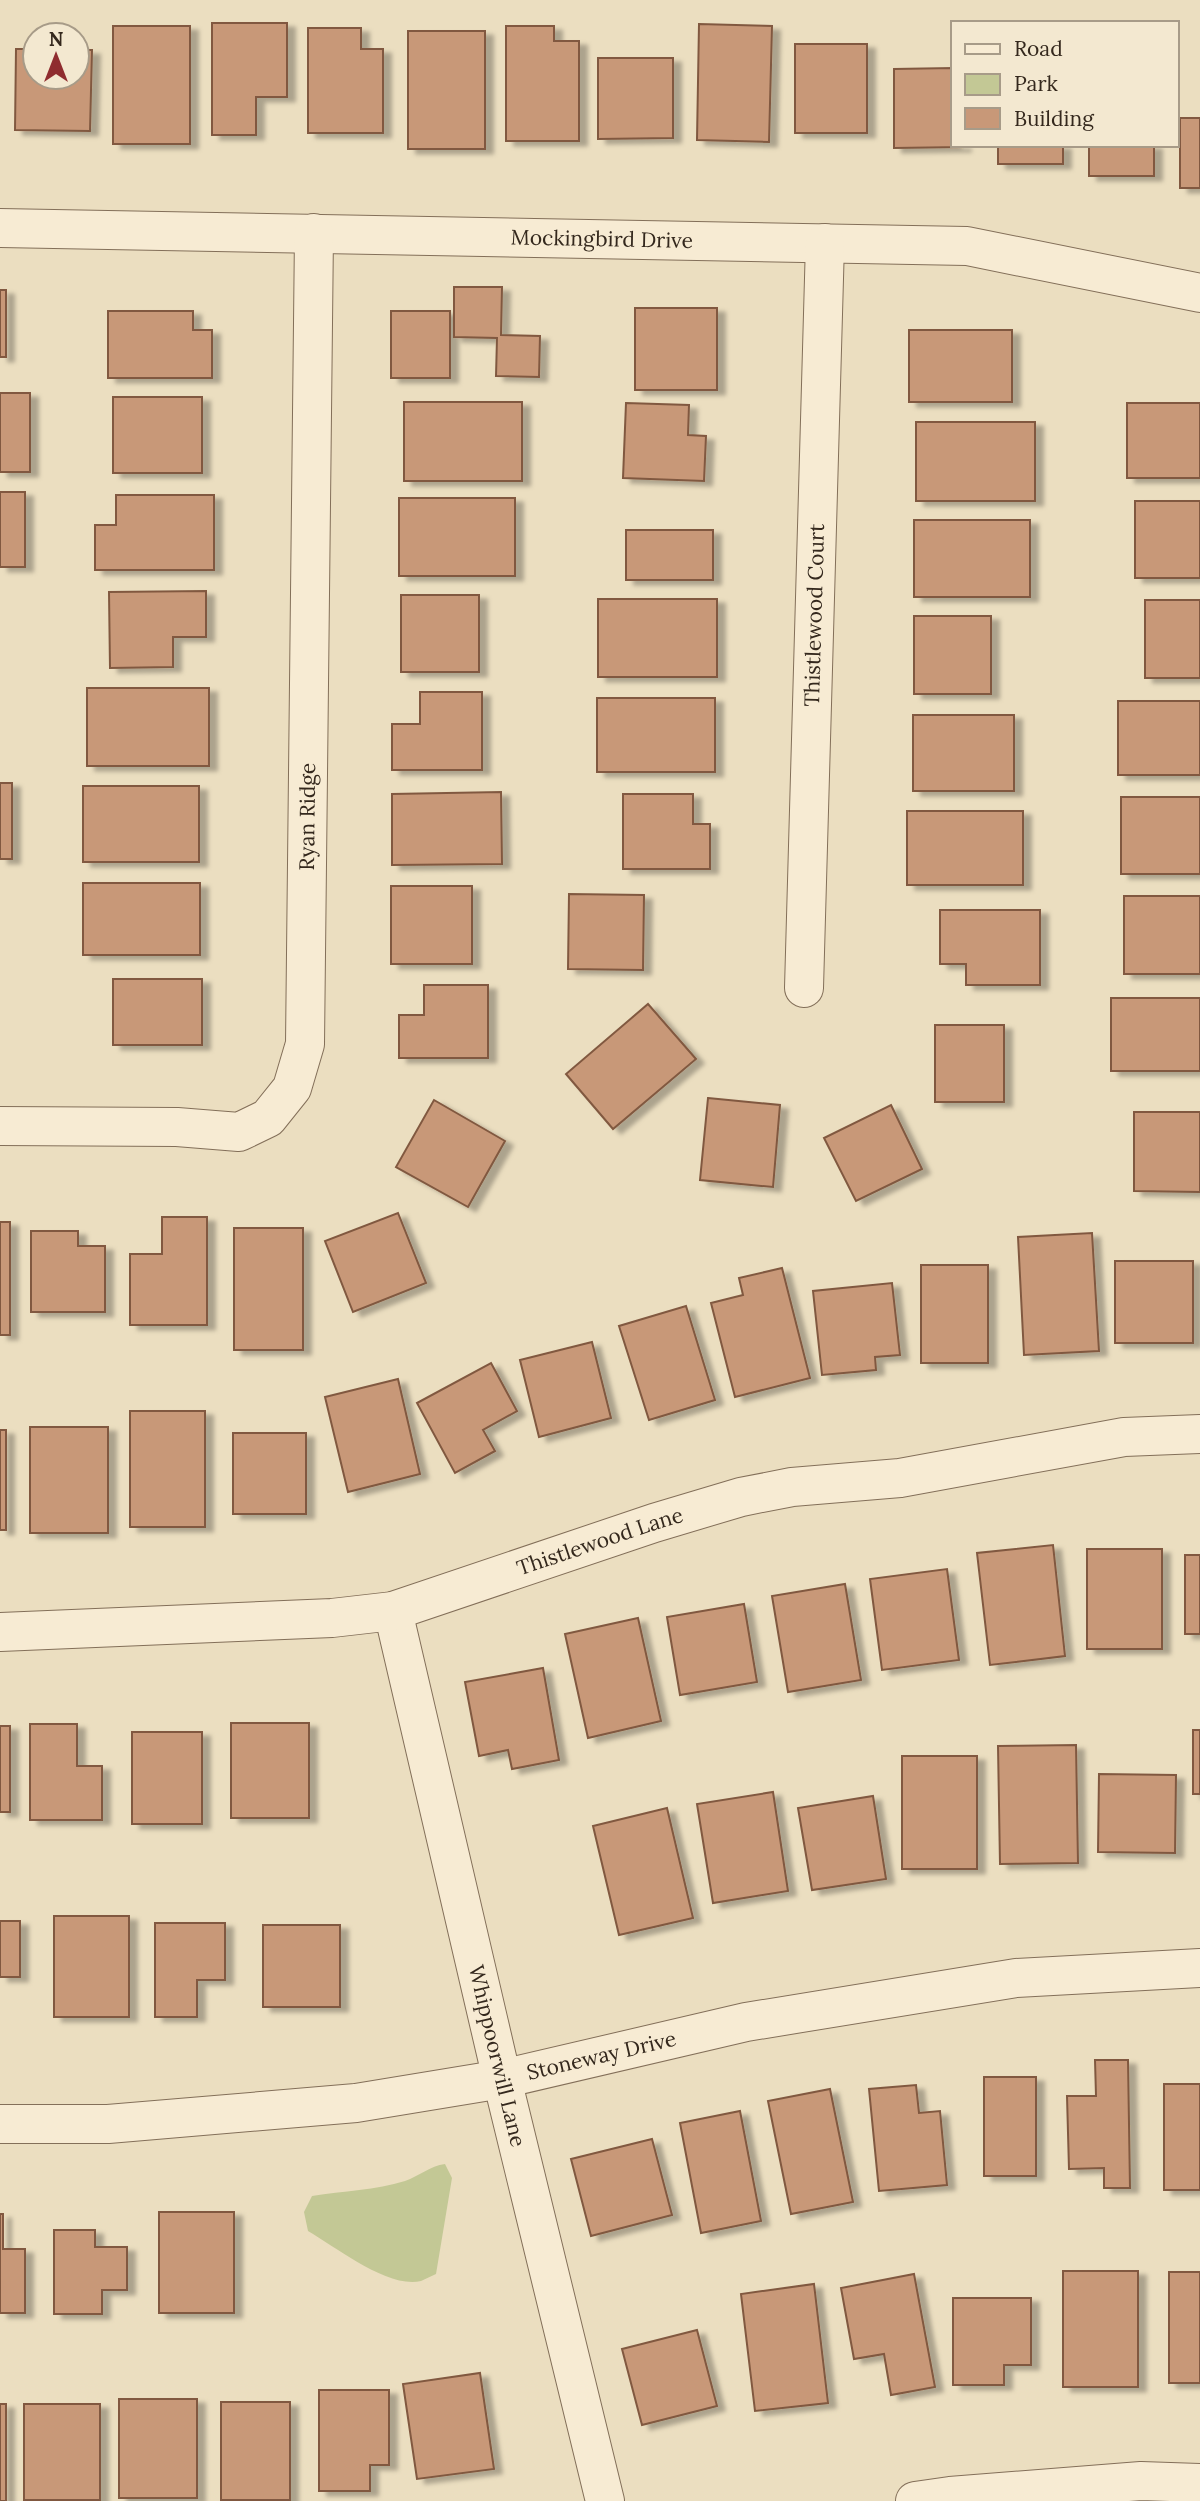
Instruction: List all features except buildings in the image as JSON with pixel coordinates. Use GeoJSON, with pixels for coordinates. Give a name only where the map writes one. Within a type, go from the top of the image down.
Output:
{"type":"FeatureCollection","features":[{"type":"Feature","properties":{"kind":"street","name":"Mockingbird Drive"},"geometry":{"type":"LineString","coordinates":[[0,228],[968,246],[1200,293]]}},
{"type":"Feature","properties":{"kind":"street","name":"Ryan Ridge"},"geometry":{"type":"LineString","coordinates":[[0,1126],[177,1126],[239,1132],[268,1118],[292,1088],[305,1044],[314,233]]}},
{"type":"Feature","properties":{"kind":"street","name":"Thistlewood Court"},"geometry":{"type":"LineString","coordinates":[[804,988],[825,243]]}},
{"type":"Feature","properties":{"kind":"street","name":"Thistlewood Lane"},"geometry":{"type":"LineString","coordinates":[[0,1632],[332,1618],[393,1611],[654,1523],[741,1497],[792,1488],[900,1478],[1124,1437],[1200,1434]]}},
{"type":"Feature","properties":{"kind":"street","name":"Whippoorwill Lane"},"geometry":{"type":"LineString","coordinates":[[393,1611],[502,2080],[605,2501]]}},
{"type":"Feature","properties":{"kind":"street","name":"Stoneway Drive"},"geometry":{"type":"LineString","coordinates":[[0,2124],[108,2124],[356,2104],[502,2080],[746,2022],[1016,1978],[1200,1968]]}},
{"type":"Feature","properties":{"kind":"street"},"geometry":{"type":"LineString","coordinates":[[915,2501],[1141,2482],[1200,2483]]}},
{"type":"Feature","properties":{"kind":"green space"},"geometry":{"type":"Polygon","coordinates":[[[445,2164],[452,2178],[436,2274],[421,2281],[393,2279],[363,2265],[308,2231],[304,2212],[312,2196],[394,2184],[445,2164]]]}}]}
